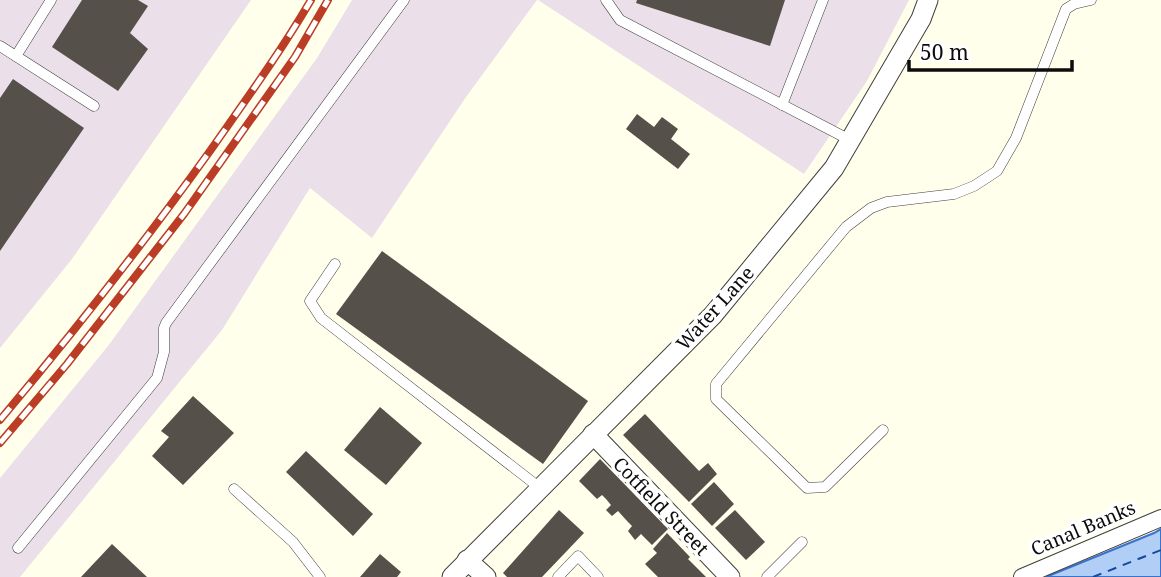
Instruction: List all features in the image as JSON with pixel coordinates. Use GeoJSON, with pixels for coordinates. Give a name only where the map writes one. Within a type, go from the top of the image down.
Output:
{"type":"FeatureCollection","features":[{"type":"Feature","properties":{"kind":"street","name":"Water Lane"},"geometry":{"type":"LineString","coordinates":[[452,577],[713,315],[834,168],[921,19],[928,0]]}},
{"type":"Feature","properties":{"kind":"street","name":"Cotfield Street"},"geometry":{"type":"LineString","coordinates":[[593,434],[730,577]]}},
{"type":"Feature","properties":{"kind":"street","name":"Canal Banks"},"geometry":{"type":"LineString","coordinates":[[1022,577],[1161,518]]}},
{"type":"Feature","properties":{"kind":"street"},"geometry":{"type":"LineString","coordinates":[[467,560],[486,577]]}},
{"type":"Feature","properties":{"kind":"lane"},"geometry":{"type":"LineString","coordinates":[[16,56],[51,0]]}},
{"type":"Feature","properties":{"kind":"lane"},"geometry":{"type":"LineString","coordinates":[[18,548],[157,378],[163,361],[166,323],[404,0]]}},
{"type":"Feature","properties":{"kind":"lane"},"geometry":{"type":"LineString","coordinates":[[606,0],[620,20],[850,140]]}},
{"type":"Feature","properties":{"kind":"lane"},"geometry":{"type":"LineString","coordinates":[[782,105],[823,0]]}},
{"type":"Feature","properties":{"kind":"lane"},"geometry":{"type":"LineString","coordinates":[[883,430],[825,487],[807,488],[716,400],[716,384],[846,227],[871,208],[887,202],[954,194],[974,186],[997,171],[1016,138],[1066,9],[1091,0]]}},
{"type":"Feature","properties":{"kind":"lane"},"geometry":{"type":"LineString","coordinates":[[0,46],[94,106]]}},
{"type":"Feature","properties":{"kind":"lane"},"geometry":{"type":"LineString","coordinates":[[335,264],[310,301],[321,318],[540,488]]}},
{"type":"Feature","properties":{"kind":"lane"},"geometry":{"type":"LineString","coordinates":[[234,489],[293,542],[320,577]]}},
{"type":"Feature","properties":{"kind":"lane"},"geometry":{"type":"LineString","coordinates":[[767,577],[802,542]]}},
{"type":"Feature","properties":{"kind":"lane"},"geometry":{"type":"LineString","coordinates":[[558,577],[578,556],[598,577]]}},
{"type":"Feature","properties":{"kind":"shaded area"},"geometry":{"type":"Polygon","coordinates":[[[0,0],[251,0],[72,259],[0,348],[0,0]]]}},
{"type":"Feature","properties":{"kind":"shaded area"},"geometry":{"type":"Polygon","coordinates":[[[352,0],[537,0],[466,97],[372,238],[310,188],[222,330],[20,577],[0,577],[0,478],[108,346],[317,58],[352,0]]]}},
{"type":"Feature","properties":{"kind":"shaded area"},"geometry":{"type":"Polygon","coordinates":[[[538,0],[909,0],[867,81],[804,174],[538,0]]]}},
{"type":"Feature","properties":{"kind":"water"},"geometry":{"type":"Polygon","coordinates":[[[1161,529],[1161,577],[1046,577],[1154,533],[1161,529]]]}},
{"type":"Feature","properties":{"kind":"building"},"geometry":{"type":"Polygon","coordinates":[[[82,0],[138,0],[148,6],[130,33],[148,49],[118,91],[52,47],[82,0]]]}},
{"type":"Feature","properties":{"kind":"building"},"geometry":{"type":"Polygon","coordinates":[[[637,0],[785,0],[770,46],[636,3],[637,0]]]}},
{"type":"Feature","properties":{"kind":"building"},"geometry":{"type":"Polygon","coordinates":[[[13,79],[84,128],[0,251],[0,98],[13,79]]]}},
{"type":"Feature","properties":{"kind":"building"},"geometry":{"type":"Polygon","coordinates":[[[637,114],[654,127],[662,117],[678,129],[671,139],[690,154],[678,169],[626,129],[637,114]]]}},
{"type":"Feature","properties":{"kind":"building"},"geometry":{"type":"Polygon","coordinates":[[[382,251],[588,401],[543,464],[336,314],[382,251]]]}},
{"type":"Feature","properties":{"kind":"building"},"geometry":{"type":"Polygon","coordinates":[[[193,396],[234,433],[183,485],[152,456],[169,437],[161,431],[193,396]]]}},
{"type":"Feature","properties":{"kind":"building"},"geometry":{"type":"Polygon","coordinates":[[[380,407],[422,443],[386,485],[344,450],[380,407]]]}},
{"type":"Feature","properties":{"kind":"building"},"geometry":{"type":"Polygon","coordinates":[[[645,414],[699,471],[708,463],[717,474],[689,502],[623,435],[645,414]]]}},
{"type":"Feature","properties":{"kind":"building"},"geometry":{"type":"Polygon","coordinates":[[[306,451],[373,514],[353,536],[286,472],[306,451]]]}},
{"type":"Feature","properties":{"kind":"building"},"geometry":{"type":"Polygon","coordinates":[[[600,459],[668,529],[652,545],[641,534],[635,540],[628,531],[632,526],[618,511],[612,516],[606,510],[611,505],[606,499],[602,495],[597,499],[579,481],[600,459]]]}},
{"type":"Feature","properties":{"kind":"building"},"geometry":{"type":"Polygon","coordinates":[[[714,482],[734,504],[712,526],[691,504],[714,482]]]}},
{"type":"Feature","properties":{"kind":"building"},"geometry":{"type":"Polygon","coordinates":[[[559,510],[584,533],[542,577],[507,577],[503,573],[559,510]]]}},
{"type":"Feature","properties":{"kind":"building"},"geometry":{"type":"Polygon","coordinates":[[[735,510],[765,542],[746,560],[715,528],[735,510]]]}},
{"type":"Feature","properties":{"kind":"building"},"geometry":{"type":"Polygon","coordinates":[[[667,533],[706,577],[658,577],[645,564],[657,553],[653,549],[667,533]]]}},
{"type":"Feature","properties":{"kind":"building"},"geometry":{"type":"Polygon","coordinates":[[[112,544],[147,577],[81,577],[112,544]]]}},
{"type":"Feature","properties":{"kind":"building"},"geometry":{"type":"Polygon","coordinates":[[[380,554],[401,572],[397,577],[360,577],[380,554]]]}},
{"type":"Feature","properties":{"kind":"ferry route"},"geometry":{"type":"LineString","coordinates":[[1093,577],[1161,550]]}},
{"type":"Feature","properties":{"kind":"railway"},"geometry":{"type":"LineString","coordinates":[[0,420],[108,287],[185,185],[262,77],[311,0]]}},
{"type":"Feature","properties":{"kind":"railway"},"geometry":{"type":"LineString","coordinates":[[0,443],[67,364],[184,214],[295,57],[328,0]]}}]}
